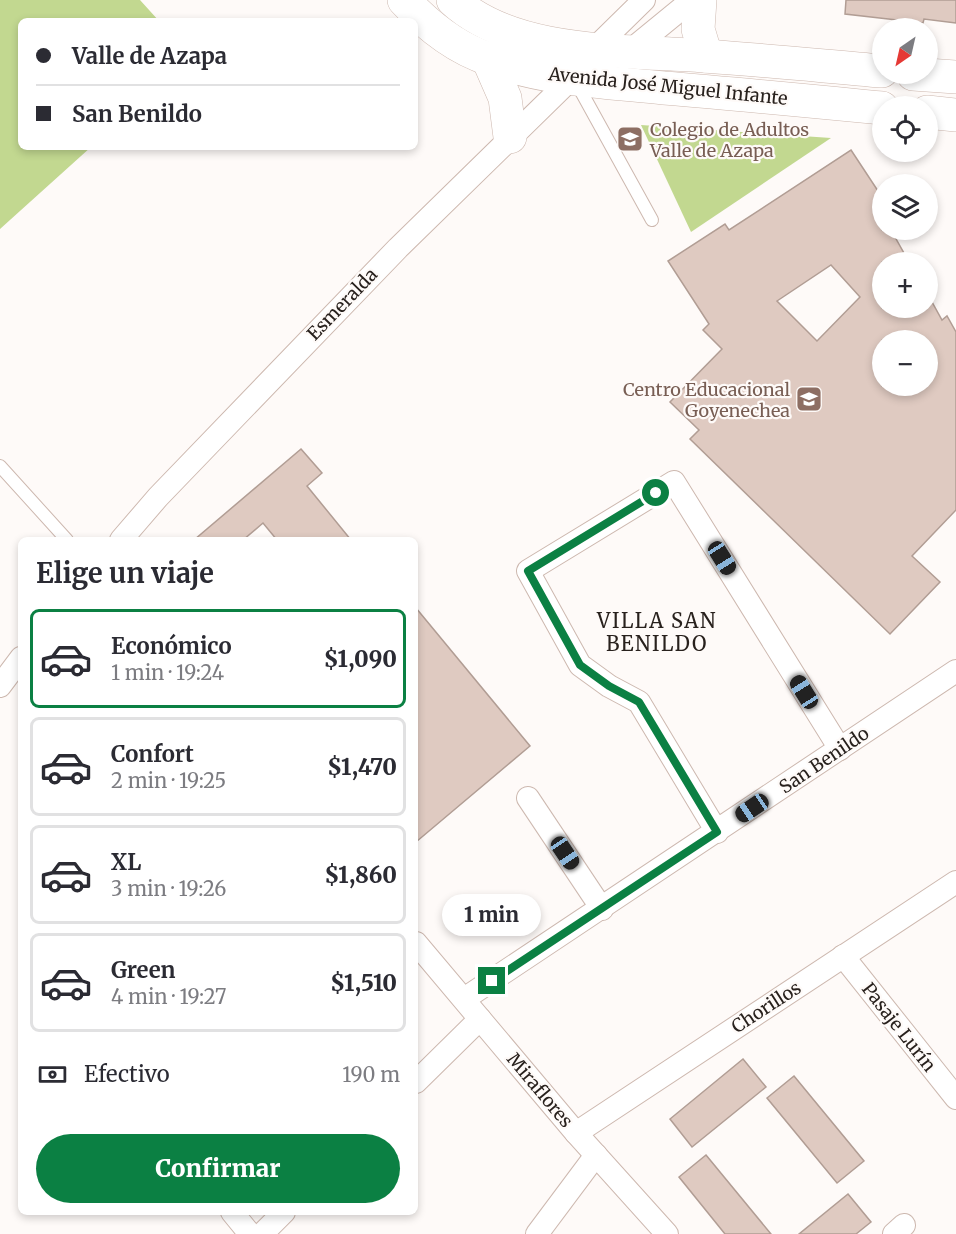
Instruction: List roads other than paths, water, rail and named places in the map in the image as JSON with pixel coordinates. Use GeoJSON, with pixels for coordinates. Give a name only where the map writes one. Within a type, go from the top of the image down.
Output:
{"type":"FeatureCollection","features":[{"type":"Feature","properties":{"kind":"main road","name":"Avenida José Miguel Infante"},"geometry":{"type":"LineString","coordinates":[[404,0],[435,30],[488,59],[525,69],[573,77],[872,107]]}},
{"type":"Feature","properties":{"kind":"main road","name":"Avenida José Miguel Infante"},"geometry":{"type":"LineString","coordinates":[[453,0],[489,25],[513,34],[594,49],[872,70]]}},
{"type":"Feature","properties":{"kind":"main road"},"geometry":{"type":"LineString","coordinates":[[699,0],[698,29],[706,56]]}},
{"type":"Feature","properties":{"kind":"main road"},"geometry":{"type":"LineString","coordinates":[[488,59],[505,98],[510,137]]}},
{"type":"Feature","properties":{"kind":"main road"},"geometry":{"type":"LineString","coordinates":[[938,76],[956,77]]}},
{"type":"Feature","properties":{"kind":"main road"},"geometry":{"type":"LineString","coordinates":[[938,113],[956,114]]}},
{"type":"Feature","properties":{"kind":"street","name":"Esmeralda"},"geometry":{"type":"LineString","coordinates":[[573,77],[633,51],[692,0]]}},
{"type":"Feature","properties":{"kind":"street","name":"Esmeralda"},"geometry":{"type":"LineString","coordinates":[[124,537],[288,360],[510,137],[573,77],[594,49],[638,2]]}},
{"type":"Feature","properties":{"kind":"street"},"geometry":{"type":"LineString","coordinates":[[717,832],[639,702],[609,686],[580,665],[528,571],[674,482],[840,749]]}},
{"type":"Feature","properties":{"kind":"street"},"geometry":{"type":"LineString","coordinates":[[0,686],[18,662]]}},
{"type":"Feature","properties":{"kind":"street","name":"San Benildo"},"geometry":{"type":"LineString","coordinates":[[464,999],[956,671]]}},
{"type":"Feature","properties":{"kind":"street"},"geometry":{"type":"LineString","coordinates":[[528,798],[602,909]]}},
{"type":"Feature","properties":{"kind":"street","name":"Chorillos"},"geometry":{"type":"LineString","coordinates":[[576,1132],[956,882]]}},
{"type":"Feature","properties":{"kind":"street","name":"Miraflores"},"geometry":{"type":"LineString","coordinates":[[418,945],[576,1132],[667,1234]]}},
{"type":"Feature","properties":{"kind":"street","name":"Pasaje Lurín"},"geometry":{"type":"LineString","coordinates":[[843,956],[956,1098]]}},
{"type":"Feature","properties":{"kind":"street"},"geometry":{"type":"LineString","coordinates":[[418,1080],[480,1019]]}},
{"type":"Feature","properties":{"kind":"street"},"geometry":{"type":"LineString","coordinates":[[537,1234],[596,1155]]}},
{"type":"Feature","properties":{"kind":"street"},"geometry":{"type":"LineString","coordinates":[[234,1215],[250,1234]]}},
{"type":"Feature","properties":{"kind":"street"},"geometry":{"type":"LineString","coordinates":[[262,1234],[281,1215]]}},
{"type":"Feature","properties":{"kind":"lane"},"geometry":{"type":"LineString","coordinates":[[573,77],[652,220]]}},
{"type":"Feature","properties":{"kind":"lane"},"geometry":{"type":"LineString","coordinates":[[0,466],[64,537]]}},
{"type":"Feature","properties":{"kind":"place","name":"Colegio de Adultos Valle de Azapa"},"geometry":{"type":"Point","coordinates":[630,139]}},
{"type":"Feature","properties":{"kind":"place","name":"Centro Educacional Goyenechea"},"geometry":{"type":"Point","coordinates":[809,399]}},
{"type":"Feature","properties":{"kind":"district","name":"VILLA SAN BENILDO"},"geometry":{"type":"Point","coordinates":[657,632]}}]}
